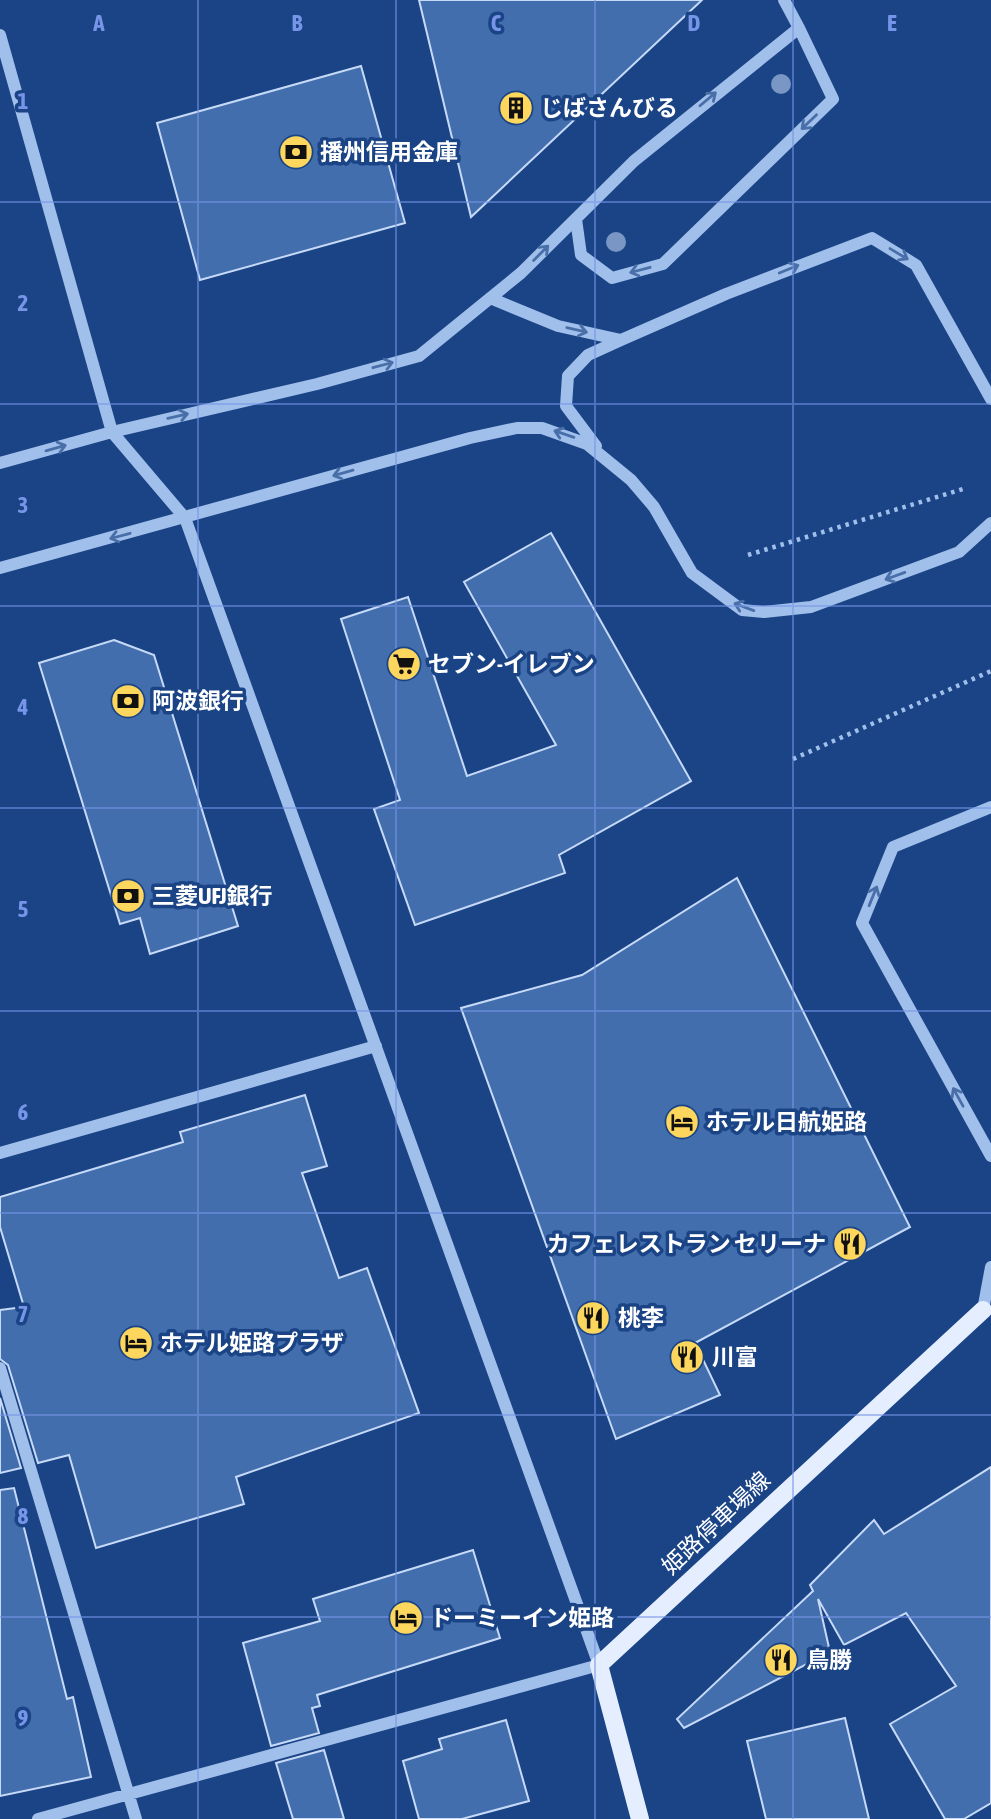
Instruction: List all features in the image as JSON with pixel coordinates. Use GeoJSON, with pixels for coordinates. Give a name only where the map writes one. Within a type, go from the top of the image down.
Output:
{"type":"FeatureCollection","features":[{"type":"Feature","properties":{"kind":"main road","name":"姫路停車場線"},"geometry":{"type":"LineString","coordinates":[[599,1665],[987,1307]]}},
{"type":"Feature","properties":{"kind":"main road"},"geometry":{"type":"LineString","coordinates":[[599,1665],[640,1819]]}},
{"type":"Feature","properties":{"kind":"street"},"geometry":{"type":"LineString","coordinates":[[576,219],[581,255],[612,278],[663,264],[833,99],[784,0]]}},
{"type":"Feature","properties":{"kind":"street"},"geometry":{"type":"LineString","coordinates":[[0,464],[112,432],[317,384],[419,356],[521,273],[634,161],[799,28]]}},
{"type":"Feature","properties":{"kind":"street"},"geometry":{"type":"LineString","coordinates":[[0,35],[112,432],[186,518],[599,1665],[38,1819]]}},
{"type":"Feature","properties":{"kind":"street"},"geometry":{"type":"LineString","coordinates":[[605,458],[566,406],[568,376],[588,355],[738,289],[872,238],[916,264],[991,399]]}},
{"type":"Feature","properties":{"kind":"street"},"geometry":{"type":"LineString","coordinates":[[490,298],[558,326],[621,340]]}},
{"type":"Feature","properties":{"kind":"street"},"geometry":{"type":"LineString","coordinates":[[0,568],[470,438],[517,428],[542,428],[569,436],[605,458],[631,480],[654,507],[692,573],[743,610],[764,612],[811,607],[959,552],[991,523]]}},
{"type":"Feature","properties":{"kind":"street"},"geometry":{"type":"LineString","coordinates":[[991,807],[893,847],[862,923],[991,1156]]}},
{"type":"Feature","properties":{"kind":"street"},"geometry":{"type":"LineString","coordinates":[[0,1153],[376,1046]]}},
{"type":"Feature","properties":{"kind":"street"},"geometry":{"type":"LineString","coordinates":[[987,1307],[991,1267]]}},
{"type":"Feature","properties":{"kind":"street"},"geometry":{"type":"LineString","coordinates":[[0,1368],[135,1819]]}},
{"type":"Feature","properties":{"kind":"path"},"geometry":{"type":"LineString","coordinates":[[748,555],[966,488]]}},
{"type":"Feature","properties":{"kind":"path"},"geometry":{"type":"LineString","coordinates":[[793,759],[991,671]]}},
{"type":"Feature","properties":{"kind":"building","name":"じばさんびる"},"geometry":{"type":"Polygon","coordinates":[[[419,0],[702,0],[471,217],[419,0]]]}},
{"type":"Feature","properties":{"kind":"building"},"geometry":{"type":"Polygon","coordinates":[[[361,66],[405,223],[200,280],[157,123],[361,66]]]}},
{"type":"Feature","properties":{"kind":"building"},"geometry":{"type":"Polygon","coordinates":[[[551,533],[691,781],[559,855],[565,873],[415,925],[374,809],[400,800],[341,619],[408,597],[467,776],[556,745],[464,582],[551,533]]]}},
{"type":"Feature","properties":{"kind":"building"},"geometry":{"type":"Polygon","coordinates":[[[114,640],[154,655],[238,926],[150,954],[140,918],[120,924],[39,663],[114,640]]]}},
{"type":"Feature","properties":{"kind":"building"},"geometry":{"type":"Polygon","coordinates":[[[737,878],[910,1227],[695,1343],[720,1395],[616,1439],[461,1008],[582,975],[737,878]]]}},
{"type":"Feature","properties":{"kind":"building"},"geometry":{"type":"Polygon","coordinates":[[[305,1095],[327,1166],[302,1173],[339,1278],[367,1268],[419,1413],[236,1477],[244,1504],[96,1548],[69,1455],[38,1463],[8,1365],[0,1359],[0,1310],[24,1307],[0,1227],[0,1197],[183,1142],[180,1132],[305,1095]]]}},
{"type":"Feature","properties":{"kind":"building"},"geometry":{"type":"Polygon","coordinates":[[[0,1398],[21,1468],[0,1473],[0,1398]]]}},
{"type":"Feature","properties":{"kind":"building"},"geometry":{"type":"Polygon","coordinates":[[[991,1467],[991,1803],[964,1819],[945,1819],[890,1724],[956,1686],[906,1613],[844,1645],[818,1599],[830,1652],[684,1728],[677,1719],[813,1591],[810,1585],[874,1520],[884,1534],[991,1467]]]}},
{"type":"Feature","properties":{"kind":"building"},"geometry":{"type":"Polygon","coordinates":[[[14,1488],[67,1699],[73,1697],[91,1777],[0,1796],[0,1490],[14,1488]]]}},
{"type":"Feature","properties":{"kind":"building","name":"ドーミーイン姫路"},"geometry":{"type":"Polygon","coordinates":[[[473,1550],[500,1638],[317,1695],[320,1706],[312,1708],[319,1733],[271,1746],[243,1643],[320,1621],[313,1599],[473,1550]]]}},
{"type":"Feature","properties":{"kind":"building"},"geometry":{"type":"Polygon","coordinates":[[[845,1718],[869,1819],[766,1819],[747,1741],[845,1718]]]}},
{"type":"Feature","properties":{"kind":"building"},"geometry":{"type":"Polygon","coordinates":[[[506,1720],[529,1801],[462,1819],[419,1819],[403,1761],[442,1749],[439,1739],[506,1720]]]}},
{"type":"Feature","properties":{"kind":"building"},"geometry":{"type":"Polygon","coordinates":[[[324,1750],[344,1819],[293,1819],[276,1763],[324,1750]]]}},
{"type":"Feature","properties":{"kind":"place","name":"じばさんびる"},"geometry":{"type":"Point","coordinates":[516,108]}},
{"type":"Feature","properties":{"kind":"place","name":"播州信用金庫"},"geometry":{"type":"Point","coordinates":[296,152]}},
{"type":"Feature","properties":{"kind":"place","name":"セブン-イレブン"},"geometry":{"type":"Point","coordinates":[404,664]}},
{"type":"Feature","properties":{"kind":"place","name":"阿波銀行"},"geometry":{"type":"Point","coordinates":[128,701]}},
{"type":"Feature","properties":{"kind":"place","name":"三菱UFJ銀行"},"geometry":{"type":"Point","coordinates":[128,896]}},
{"type":"Feature","properties":{"kind":"place","name":"ホテル日航姫路"},"geometry":{"type":"Point","coordinates":[682,1122]}},
{"type":"Feature","properties":{"kind":"place","name":"カフェレストラン セリーナ"},"geometry":{"type":"Point","coordinates":[850,1244]}},
{"type":"Feature","properties":{"kind":"place","name":"桃李"},"geometry":{"type":"Point","coordinates":[593,1318]}},
{"type":"Feature","properties":{"kind":"place","name":"ホテル姫路プラザ"},"geometry":{"type":"Point","coordinates":[136,1343]}},
{"type":"Feature","properties":{"kind":"place","name":"川富"},"geometry":{"type":"Point","coordinates":[687,1357]}},
{"type":"Feature","properties":{"kind":"place","name":"ドーミーイン姫路"},"geometry":{"type":"Point","coordinates":[406,1618]}},
{"type":"Feature","properties":{"kind":"place","name":"鳥勝"},"geometry":{"type":"Point","coordinates":[781,1660]}}]}
